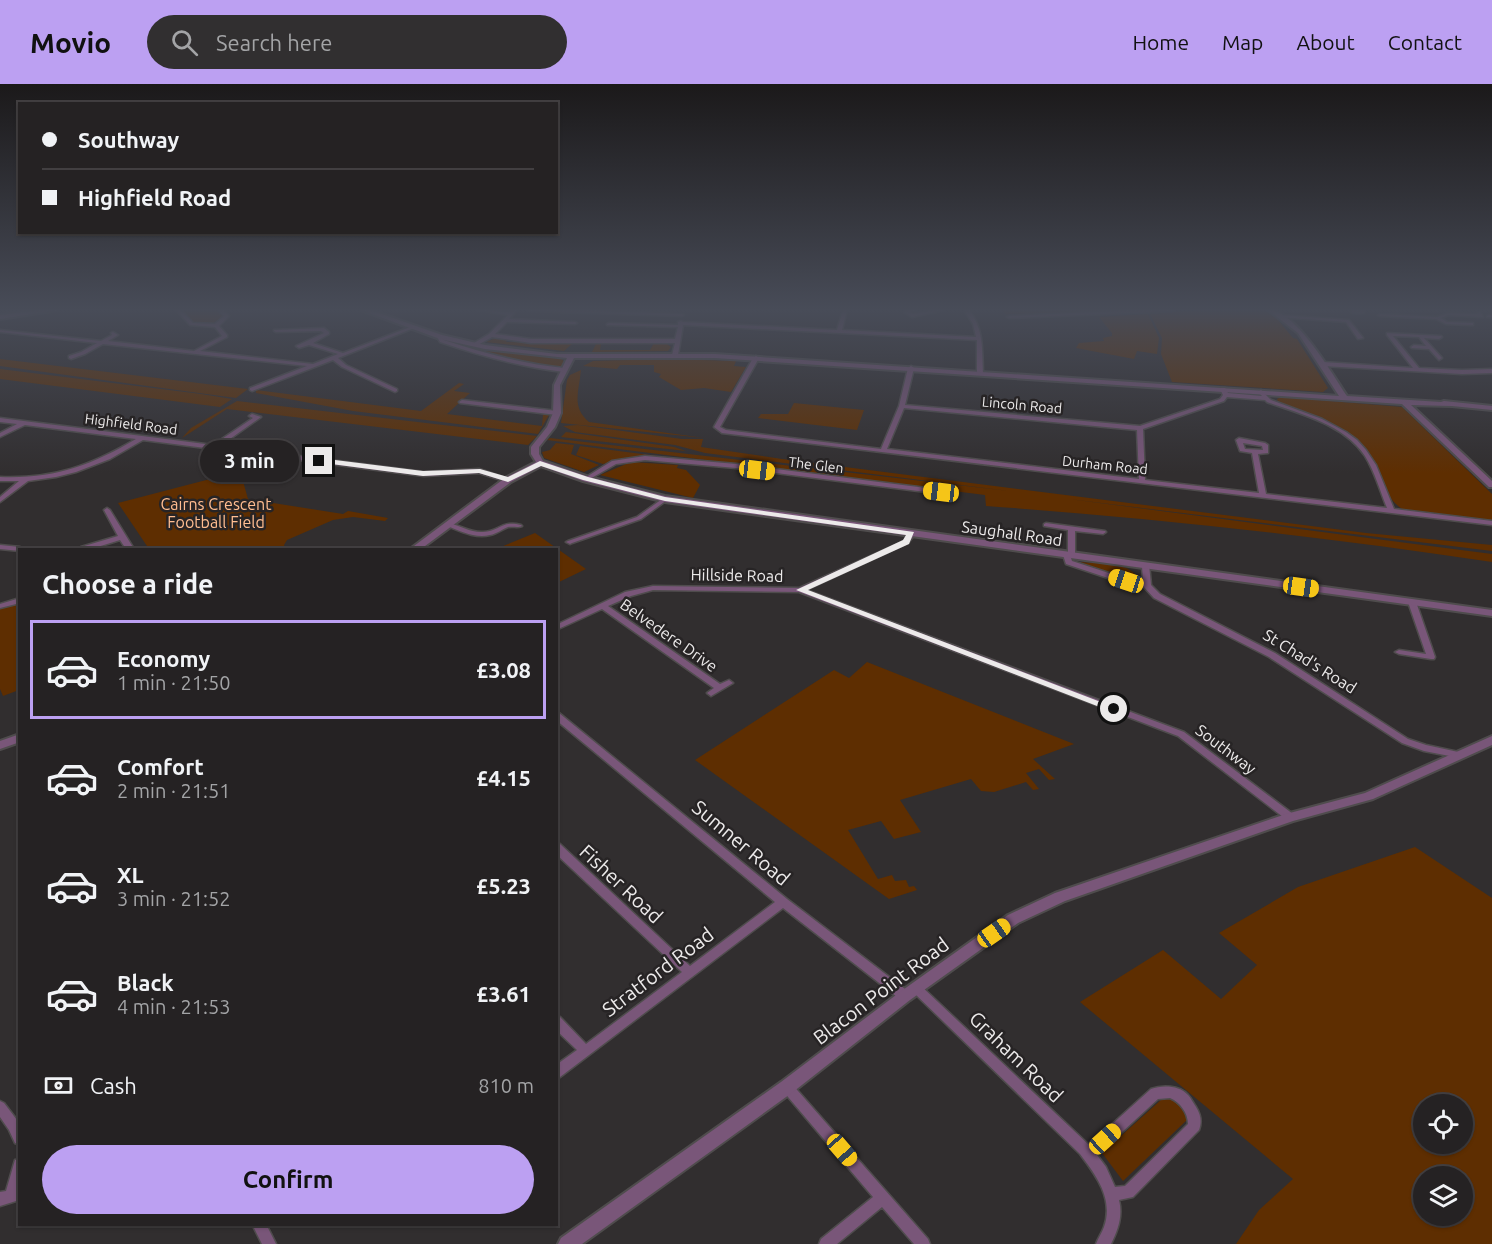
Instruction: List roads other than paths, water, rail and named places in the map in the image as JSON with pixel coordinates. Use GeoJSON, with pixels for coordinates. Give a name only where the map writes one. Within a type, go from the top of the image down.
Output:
{"type":"FeatureCollection","features":[{"type":"Feature","properties":{"kind":"street"},"geometry":{"type":"LineString","coordinates":[[304,364],[312,365]]}},
{"type":"Feature","properties":{"kind":"street"},"geometry":{"type":"LineString","coordinates":[[342,364],[395,390]]}},
{"type":"Feature","properties":{"kind":"street"},"geometry":{"type":"LineString","coordinates":[[533,364],[564,370]]}},
{"type":"Feature","properties":{"kind":"street"},"geometry":{"type":"LineString","coordinates":[[416,548],[508,480],[540,464],[535,454],[535,447],[551,427],[557,413],[557,385],[567,364]]}},
{"type":"Feature","properties":{"kind":"street","name":"Durham Road"},"geometry":{"type":"LineString","coordinates":[[753,364],[717,427],[724,432],[1492,523]]}},
{"type":"Feature","properties":{"kind":"street"},"geometry":{"type":"LineString","coordinates":[[850,364],[1263,395],[1343,396],[1492,408]]}},
{"type":"Feature","properties":{"kind":"street"},"geometry":{"type":"LineString","coordinates":[[979,364],[980,373]]}},
{"type":"Feature","properties":{"kind":"street"},"geometry":{"type":"LineString","coordinates":[[1323,364],[1343,396]]}},
{"type":"Feature","properties":{"kind":"street"},"geometry":{"type":"LineString","coordinates":[[1326,364],[1492,371]]}},
{"type":"Feature","properties":{"kind":"street"},"geometry":{"type":"LineString","coordinates":[[1413,364],[1417,369]]}},
{"type":"Feature","properties":{"kind":"street"},"geometry":{"type":"LineString","coordinates":[[252,389],[312,365]]}},
{"type":"Feature","properties":{"kind":"street"},"geometry":{"type":"LineString","coordinates":[[883,451],[902,406],[910,368]]}},
{"type":"Feature","properties":{"kind":"street"},"geometry":{"type":"LineString","coordinates":[[1142,482],[1140,428],[1222,400],[1225,392]]}},
{"type":"Feature","properties":{"kind":"street"},"geometry":{"type":"LineString","coordinates":[[1263,395],[1334,427],[1354,440],[1365,453],[1392,511]]}},
{"type":"Feature","properties":{"kind":"street"},"geometry":{"type":"LineString","coordinates":[[462,402],[557,413]]}},
{"type":"Feature","properties":{"kind":"street"},"geometry":{"type":"LineString","coordinates":[[1407,402],[1492,486]]}},
{"type":"Feature","properties":{"kind":"street","name":"Lincoln Road"},"geometry":{"type":"LineString","coordinates":[[902,406],[1140,428]]}},
{"type":"Feature","properties":{"kind":"street"},"geometry":{"type":"LineString","coordinates":[[215,447],[258,417],[252,416]]}},
{"type":"Feature","properties":{"kind":"street","name":"Highfield Road"},"geometry":{"type":"LineString","coordinates":[[0,420],[423,474],[480,471],[508,480]]}},
{"type":"Feature","properties":{"kind":"street"},"geometry":{"type":"LineString","coordinates":[[0,435],[24,423]]}},
{"type":"Feature","properties":{"kind":"street"},"geometry":{"type":"LineString","coordinates":[[0,479],[26,480],[88,468],[141,438]]}},
{"type":"Feature","properties":{"kind":"street"},"geometry":{"type":"LineString","coordinates":[[1255,452],[1263,496]]}},
{"type":"Feature","properties":{"kind":"street","name":"The Glen"},"geometry":{"type":"LineString","coordinates":[[586,479],[614,462],[645,458],[736,466],[941,495],[950,493]]}},
{"type":"Feature","properties":{"kind":"street","name":"Saughall Road"},"geometry":{"type":"LineString","coordinates":[[540,464],[586,479],[665,499],[1492,613]]}},
{"type":"Feature","properties":{"kind":"street"},"geometry":{"type":"LineString","coordinates":[[0,500],[26,480]]}},
{"type":"Feature","properties":{"kind":"street"},"geometry":{"type":"LineString","coordinates":[[576,542],[639,518],[665,499]]}},
{"type":"Feature","properties":{"kind":"street"},"geometry":{"type":"LineString","coordinates":[[106,510],[129,548]]}},
{"type":"Feature","properties":{"kind":"street"},"geometry":{"type":"LineString","coordinates":[[449,525],[481,534],[489,534],[506,524],[519,526]]}},
{"type":"Feature","properties":{"kind":"street"},"geometry":{"type":"LineString","coordinates":[[1046,525],[1103,532]]}},
{"type":"Feature","properties":{"kind":"street"},"geometry":{"type":"LineString","coordinates":[[1069,556],[1072,528]]}},
{"type":"Feature","properties":{"kind":"street","name":"Hillside Road"},"geometry":{"type":"LineString","coordinates":[[558,627],[628,594],[653,588],[800,590],[906,542],[912,534]]}},
{"type":"Feature","properties":{"kind":"street"},"geometry":{"type":"LineString","coordinates":[[87,548],[122,537]]}},
{"type":"Feature","properties":{"kind":"street"},"geometry":{"type":"LineString","coordinates":[[0,547],[18,549]]}},
{"type":"Feature","properties":{"kind":"street","name":"St Chad's Road"},"geometry":{"type":"LineString","coordinates":[[1069,556],[1069,562],[1126,581],[1147,584],[1157,596],[1272,655],[1405,741],[1457,757]]}},
{"type":"Feature","properties":{"kind":"street"},"geometry":{"type":"LineString","coordinates":[[1146,566],[1147,584]]}},
{"type":"Feature","properties":{"kind":"street","name":"Southway"},"geometry":{"type":"LineString","coordinates":[[800,590],[1181,734],[1290,817]]}},
{"type":"Feature","properties":{"kind":"street"},"geometry":{"type":"LineString","coordinates":[[0,606],[18,601]]}},
{"type":"Feature","properties":{"kind":"street"},"geometry":{"type":"LineString","coordinates":[[1399,652],[1431,657],[1412,602]]}},
{"type":"Feature","properties":{"kind":"street","name":"Belvedere Drive"},"geometry":{"type":"LineString","coordinates":[[602,606],[720,688]]}},
{"type":"Feature","properties":{"kind":"street","name":"Belvedere Drive"},"geometry":{"type":"LineString","coordinates":[[711,693],[729,683]]}},
{"type":"Feature","properties":{"kind":"street","name":"Sumner Road"},"geometry":{"type":"LineString","coordinates":[[558,717],[783,902],[910,992]]}},
{"type":"Feature","properties":{"kind":"street"},"geometry":{"type":"LineString","coordinates":[[0,745],[18,739]]}},
{"type":"Feature","properties":{"kind":"street"},"geometry":{"type":"LineString","coordinates":[[1457,757],[1492,740]]}},
{"type":"Feature","properties":{"kind":"street","name":"Blacon Point Road"},"geometry":{"type":"LineString","coordinates":[[567,1244],[787,1087],[910,992],[1013,920],[1060,897],[1290,817],[1369,796],[1457,757]]}},
{"type":"Feature","properties":{"kind":"street","name":"Fisher Road"},"geometry":{"type":"LineString","coordinates":[[558,849],[688,971]]}},
{"type":"Feature","properties":{"kind":"street","name":"Stratford Road"},"geometry":{"type":"LineString","coordinates":[[558,1071],[688,971],[783,902]]}},
{"type":"Feature","properties":{"kind":"street","name":"Graham Road"},"geometry":{"type":"LineString","coordinates":[[910,992],[1088,1154],[1102,1171],[1113,1194]]}},
{"type":"Feature","properties":{"kind":"street"},"geometry":{"type":"LineString","coordinates":[[558,1023],[585,1051]]}},
{"type":"Feature","properties":{"kind":"street"},"geometry":{"type":"LineString","coordinates":[[787,1087],[923,1244]]}},
{"type":"Feature","properties":{"kind":"street"},"geometry":{"type":"LineString","coordinates":[[1088,1154],[1155,1093],[1171,1092],[1182,1097],[1194,1116],[1194,1126],[1128,1192],[1113,1194],[1113,1217],[1108,1237],[1103,1244]]}},
{"type":"Feature","properties":{"kind":"street"},"geometry":{"type":"LineString","coordinates":[[0,1107],[18,1135]]}},
{"type":"Feature","properties":{"kind":"street"},"geometry":{"type":"LineString","coordinates":[[0,1199],[11,1196],[18,1172]]}},
{"type":"Feature","properties":{"kind":"street"},"geometry":{"type":"LineString","coordinates":[[826,1244],[883,1198]]}},
{"type":"Feature","properties":{"kind":"street"},"geometry":{"type":"LineString","coordinates":[[260,1226],[269,1244]]}},
{"type":"Feature","properties":{"kind":"park label","name":"Cairns Crescent Football Field"},"geometry":{"type":"Point","coordinates":[216,513]}}]}
